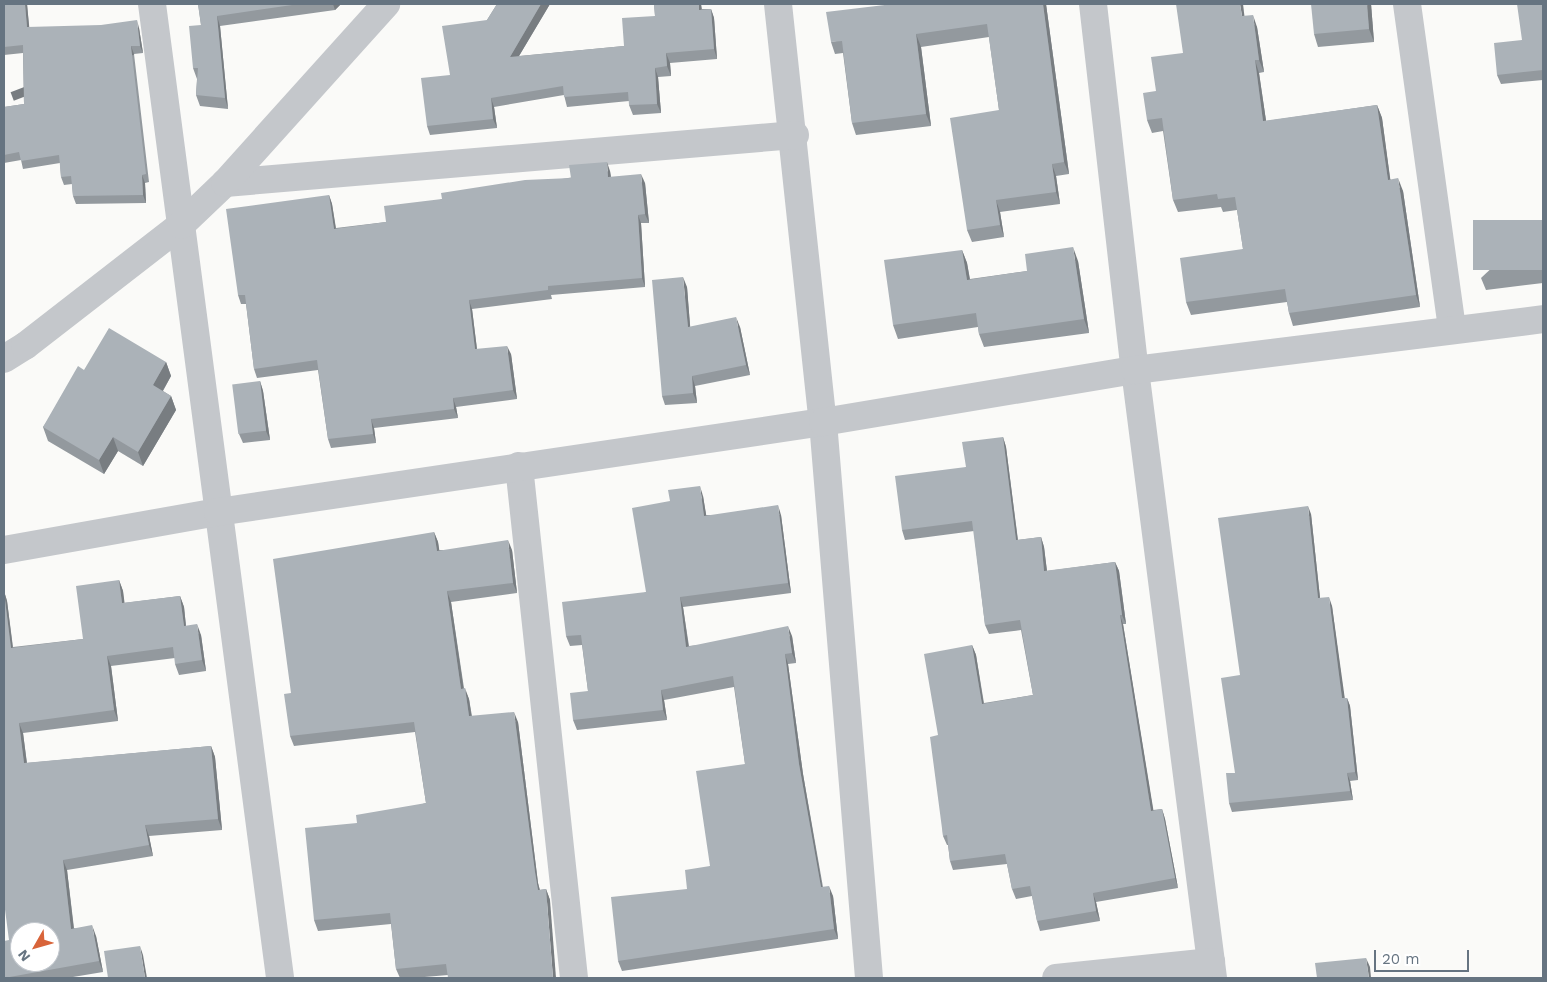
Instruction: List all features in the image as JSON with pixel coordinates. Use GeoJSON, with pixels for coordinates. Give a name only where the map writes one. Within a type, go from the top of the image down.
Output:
{"type":"FeatureCollection","features":[{"type":"Feature","properties":{"kind":"street"},"geometry":{"type":"LineString","coordinates":[[152,4],[280,978]]}},
{"type":"Feature","properties":{"kind":"street"},"geometry":{"type":"LineString","coordinates":[[4,359],[25,346],[181,225],[225,183],[386,4]]}},
{"type":"Feature","properties":{"kind":"street"},"geometry":{"type":"LineString","coordinates":[[778,4],[794,135],[823,422],[869,978]]}},
{"type":"Feature","properties":{"kind":"street"},"geometry":{"type":"LineString","coordinates":[[1056,978],[1212,970],[1136,370],[1093,4]]}},
{"type":"Feature","properties":{"kind":"street"},"geometry":{"type":"LineString","coordinates":[[1407,4],[1452,330]]}},
{"type":"Feature","properties":{"kind":"street"},"geometry":{"type":"LineString","coordinates":[[225,183],[794,135]]}},
{"type":"Feature","properties":{"kind":"street"},"geometry":{"type":"LineString","coordinates":[[4,550],[218,512],[823,422],[1136,370],[1543,319]]}},
{"type":"Feature","properties":{"kind":"street"},"geometry":{"type":"LineString","coordinates":[[520,466],[574,978]]}},
{"type":"Feature","properties":{"kind":"building"},"geometry":{"type":"Polygon","coordinates":[[[4,4],[25,4],[27,27],[101,25],[137,20],[140,46],[131,46],[146,174],[142,175],[143,195],[73,196],[71,176],[61,177],[59,155],[21,161],[19,152],[4,155],[4,107],[24,104],[23,45],[4,47],[4,4]]]}},
{"type":"Feature","properties":{"kind":"building"},"geometry":{"type":"Polygon","coordinates":[[[198,4],[299,4],[217,16],[225,98],[196,95],[198,68],[193,68],[189,26],[201,25],[198,4]]]}},
{"type":"Feature","properties":{"kind":"building"},"geometry":{"type":"Polygon","coordinates":[[[497,4],[541,4],[510,57],[624,46],[622,18],[655,16],[654,4],[699,4],[699,10],[711,9],[714,49],[666,53],[667,66],[655,68],[657,104],[629,105],[628,92],[564,97],[563,86],[491,98],[493,119],[427,126],[421,78],[450,75],[442,26],[487,20],[497,4]]]}},
{"type":"Feature","properties":{"kind":"building"},"geometry":{"type":"Polygon","coordinates":[[[893,4],[1043,4],[1064,162],[1052,164],[1056,192],[996,200],[1000,225],[967,230],[950,118],[999,110],[987,24],[916,34],[926,114],[852,123],[842,41],[831,42],[826,12],[893,4]]]}},
{"type":"Feature","properties":{"kind":"building"},"geometry":{"type":"Polygon","coordinates":[[[1176,4],[1240,4],[1242,16],[1253,15],[1259,60],[1255,60],[1263,121],[1377,105],[1388,180],[1398,178],[1416,295],[1289,313],[1285,289],[1186,302],[1180,258],[1243,249],[1235,197],[1218,199],[1217,194],[1173,200],[1162,118],[1147,120],[1143,93],[1156,91],[1151,57],[1183,53],[1176,4]]]}},
{"type":"Feature","properties":{"kind":"building"},"geometry":{"type":"Polygon","coordinates":[[[1311,4],[1367,4],[1369,29],[1314,34],[1311,4]]]}},
{"type":"Feature","properties":{"kind":"building"},"geometry":{"type":"Polygon","coordinates":[[[1517,4],[1543,4],[1543,70],[1497,75],[1494,43],[1522,40],[1517,4]]]}},
{"type":"Feature","properties":{"kind":"building"},"geometry":{"type":"Polygon","coordinates":[[[607,162],[608,177],[641,174],[645,214],[638,215],[642,278],[548,286],[548,290],[469,300],[475,349],[507,346],[513,390],[453,398],[454,409],[371,419],[373,434],[328,439],[317,360],[254,369],[245,295],[238,295],[226,209],[329,195],[334,229],[386,222],[384,206],[442,199],[441,193],[525,180],[571,178],[569,165],[607,162]]]}},
{"type":"Feature","properties":{"kind":"building"},"geometry":{"type":"Polygon","coordinates":[[[1473,220],[1543,220],[1543,270],[1473,270],[1473,220]]]}},
{"type":"Feature","properties":{"kind":"building"},"geometry":{"type":"Polygon","coordinates":[[[1073,247],[1084,319],[979,334],[976,313],[893,325],[884,260],[962,250],[967,280],[1027,271],[1025,254],[1073,247]]]}},
{"type":"Feature","properties":{"kind":"building"},"geometry":{"type":"Polygon","coordinates":[[[683,277],[688,327],[736,317],[746,365],[692,376],[693,393],[662,396],[652,280],[683,277]]]}},
{"type":"Feature","properties":{"kind":"building"},"geometry":{"type":"Polygon","coordinates":[[[109,328],[166,362],[153,385],[171,396],[138,452],[113,437],[99,460],[43,427],[78,366],[84,370],[109,328]]]}},
{"type":"Feature","properties":{"kind":"building"},"geometry":{"type":"Polygon","coordinates":[[[260,381],[266,431],[238,434],[232,384],[260,381]]]}},
{"type":"Feature","properties":{"kind":"building"},"geometry":{"type":"Polygon","coordinates":[[[1003,437],[1016,540],[1041,537],[1044,571],[1115,562],[1122,615],[1120,615],[1151,811],[1162,809],[1175,878],[1093,893],[1096,911],[1037,921],[1030,886],[1012,889],[1005,854],[950,861],[947,835],[943,836],[930,737],[938,735],[924,654],[972,645],[982,704],[1033,695],[1020,620],[985,625],[972,521],[902,530],[895,476],[966,467],[962,442],[1003,437]]]}},
{"type":"Feature","properties":{"kind":"building"},"geometry":{"type":"Polygon","coordinates":[[[700,486],[704,516],[778,505],[788,583],[680,597],[686,647],[788,626],[792,653],[785,654],[799,764],[821,887],[829,886],[834,929],[618,961],[611,897],[687,889],[685,870],[710,866],[696,771],[745,764],[733,676],[661,690],[663,710],[573,720],[570,693],[588,691],[581,635],[566,636],[562,602],[646,592],[632,508],[670,501],[668,490],[700,486]]]}},
{"type":"Feature","properties":{"kind":"building"},"geometry":{"type":"Polygon","coordinates":[[[1308,506],[1318,598],[1329,597],[1342,698],[1347,698],[1355,772],[1347,773],[1350,791],[1229,803],[1226,773],[1235,773],[1221,678],[1240,675],[1218,518],[1308,506]]]}},
{"type":"Feature","properties":{"kind":"building"},"geometry":{"type":"Polygon","coordinates":[[[434,532],[437,551],[508,540],[513,583],[447,591],[461,689],[465,688],[469,716],[514,712],[538,890],[546,889],[553,978],[448,978],[446,964],[396,969],[390,913],[314,920],[305,828],[357,823],[356,815],[426,803],[414,722],[290,736],[284,694],[291,693],[273,559],[434,532]]]}},
{"type":"Feature","properties":{"kind":"building"},"geometry":{"type":"Polygon","coordinates":[[[119,580],[122,603],[180,596],[184,626],[197,624],[202,660],[175,664],[173,647],[107,656],[114,710],[19,723],[24,763],[211,746],[218,819],[145,825],[149,845],[63,860],[71,929],[92,925],[99,961],[60,968],[60,922],[10,922],[10,972],[38,972],[4,978],[4,941],[9,940],[4,902],[4,592],[11,648],[83,639],[76,586],[119,580]]]}},
{"type":"Feature","properties":{"kind":"building"},"geometry":{"type":"Polygon","coordinates":[[[140,946],[145,978],[108,978],[104,951],[140,946]]]}},
{"type":"Feature","properties":{"kind":"building"},"geometry":{"type":"Polygon","coordinates":[[[1366,958],[1369,978],[1317,978],[1315,963],[1366,958]]]}}]}
